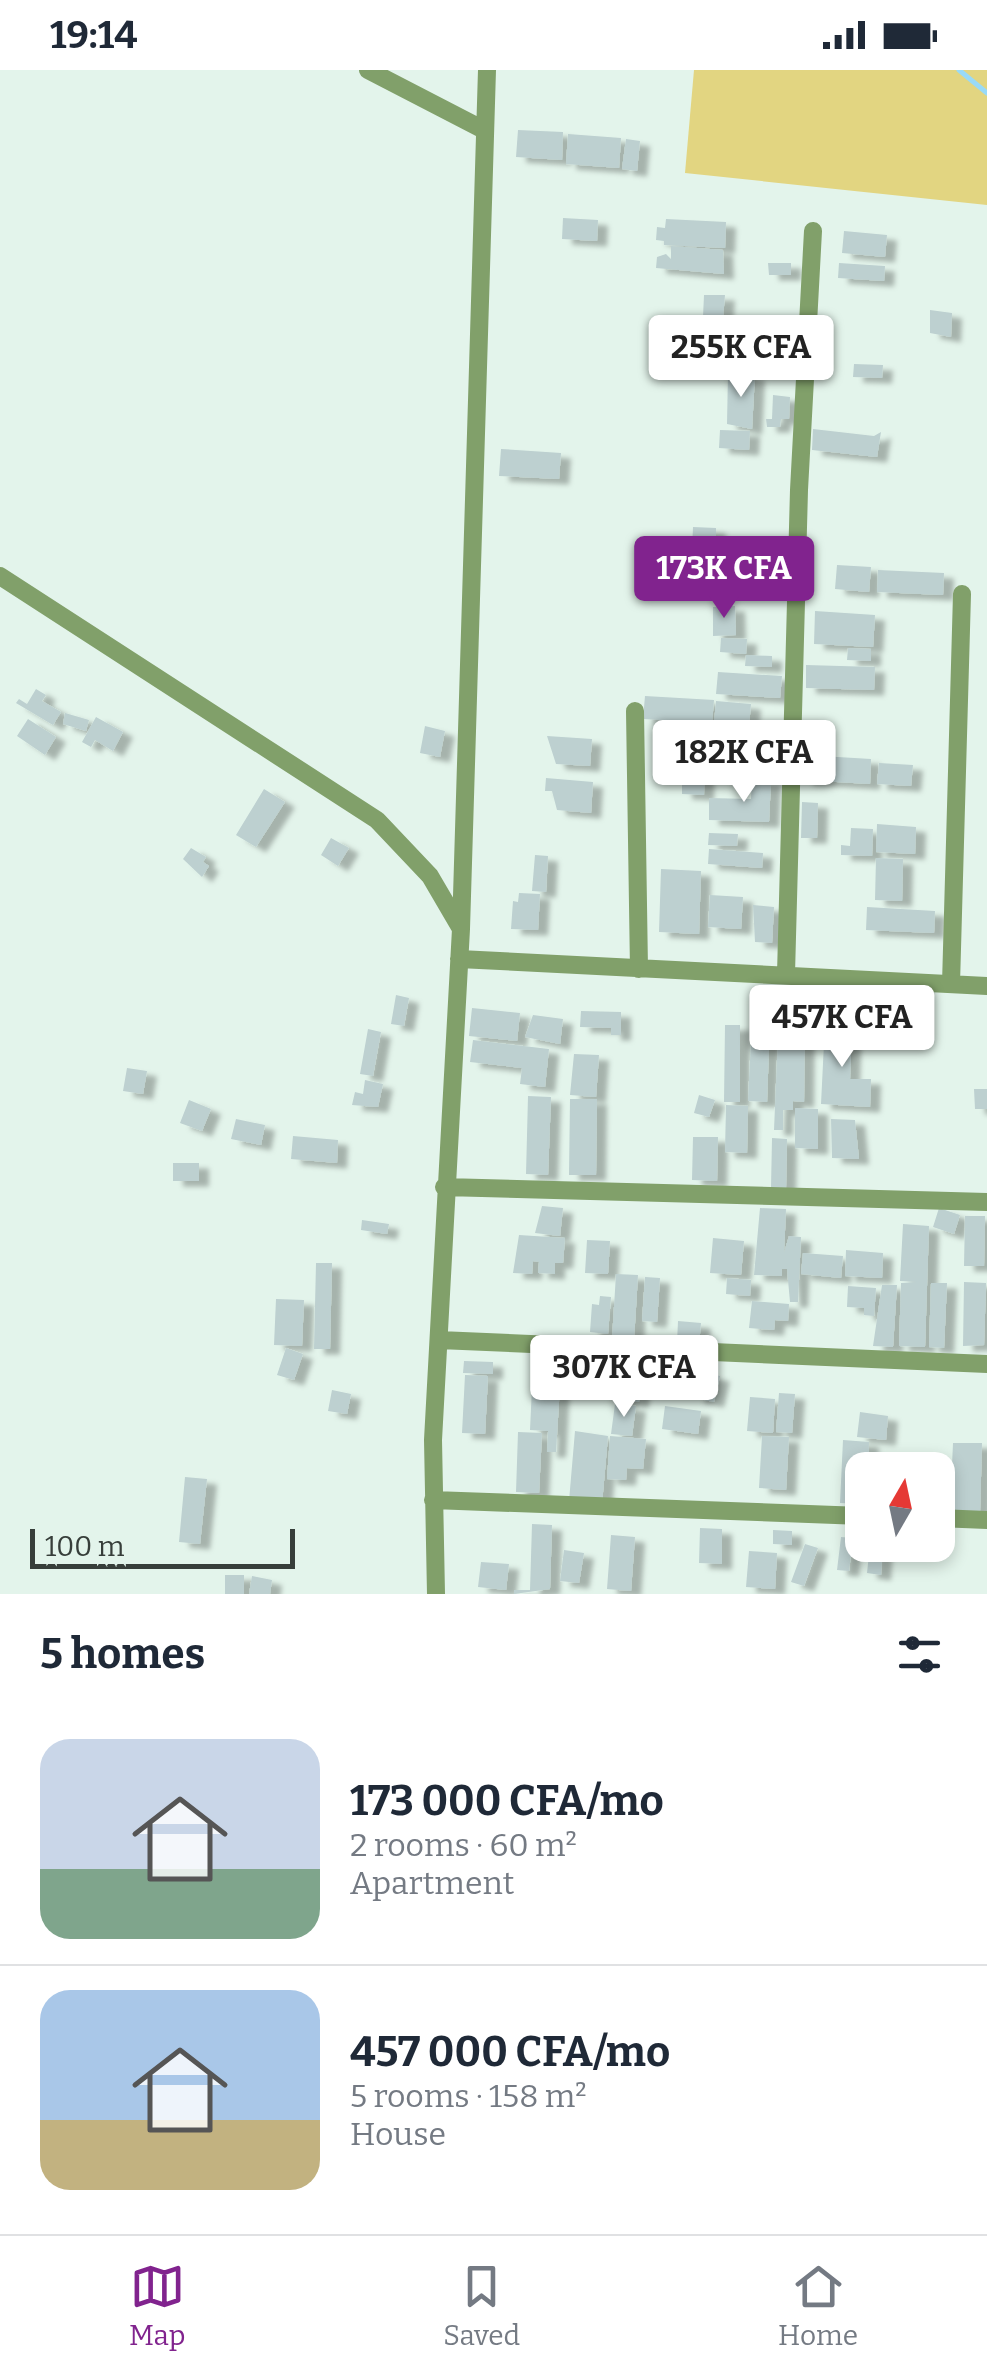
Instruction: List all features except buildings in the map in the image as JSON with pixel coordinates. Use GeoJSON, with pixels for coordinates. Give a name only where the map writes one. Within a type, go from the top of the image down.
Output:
{"type":"FeatureCollection","features":[{"type":"Feature","properties":{"kind":"street"},"geometry":{"type":"LineString","coordinates":[[368,70],[484,130]]}},
{"type":"Feature","properties":{"kind":"street"},"geometry":{"type":"LineString","coordinates":[[436,1594],[433,1500],[444,1188],[461,930],[487,70]]}},
{"type":"Feature","properties":{"kind":"street"},"geometry":{"type":"LineString","coordinates":[[786,974],[799,490],[812,231]]}},
{"type":"Feature","properties":{"kind":"street"},"geometry":{"type":"LineString","coordinates":[[0,576],[377,820],[430,876],[461,930]]}},
{"type":"Feature","properties":{"kind":"street"},"geometry":{"type":"LineString","coordinates":[[952,984],[962,594]]}},
{"type":"Feature","properties":{"kind":"street"},"geometry":{"type":"LineString","coordinates":[[635,711],[639,969]]}},
{"type":"Feature","properties":{"kind":"street"},"geometry":{"type":"LineString","coordinates":[[459,959],[987,986]]}},
{"type":"Feature","properties":{"kind":"street"},"geometry":{"type":"LineString","coordinates":[[444,1188],[987,1202]]}},
{"type":"Feature","properties":{"kind":"street"},"geometry":{"type":"LineString","coordinates":[[439,1340],[987,1364]]}},
{"type":"Feature","properties":{"kind":"street"},"geometry":{"type":"LineString","coordinates":[[433,1500],[845,1515]]}},
{"type":"Feature","properties":{"kind":"street"},"geometry":{"type":"LineString","coordinates":[[955,1519],[987,1520]]}},
{"type":"Feature","properties":{"kind":"shaded area"},"geometry":{"type":"Polygon","coordinates":[[[694,70],[987,70],[987,205],[685,173],[694,70]]]}},
{"type":"Feature","properties":{"kind":"waterway"},"geometry":{"type":"LineString","coordinates":[[959,70],[987,93]]}}]}
